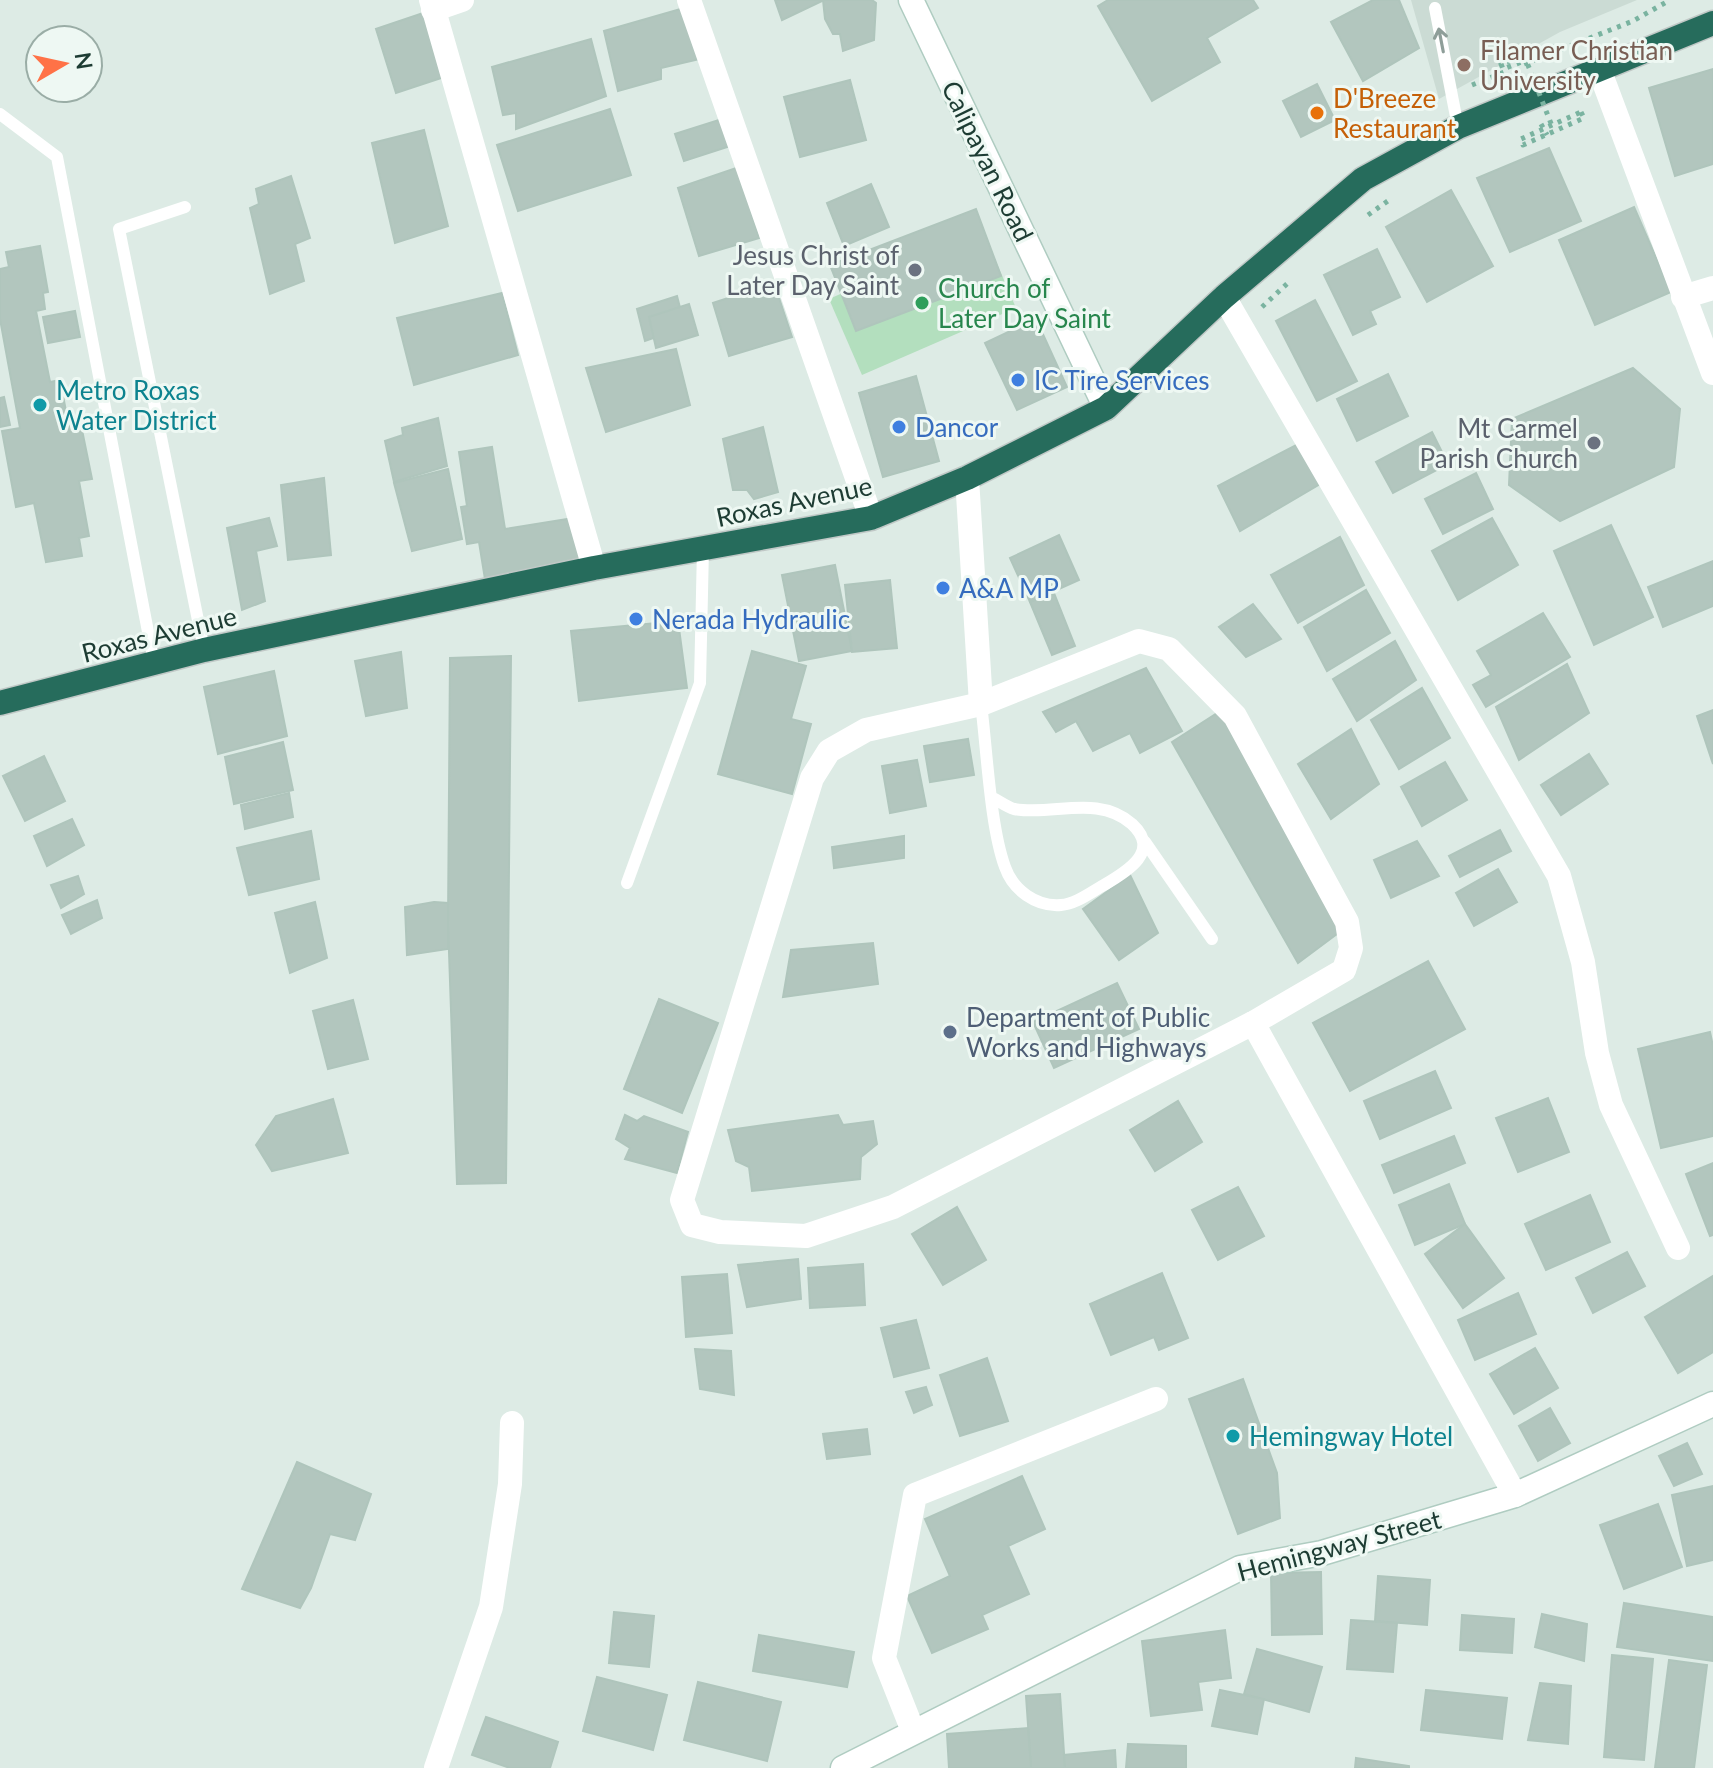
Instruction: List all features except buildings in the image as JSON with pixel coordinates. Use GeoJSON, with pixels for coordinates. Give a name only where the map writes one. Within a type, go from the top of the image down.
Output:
{"type":"FeatureCollection","features":[{"type":"Feature","properties":{"kind":"highway","name":"Roxas Avenue"},"geometry":{"type":"LineString","coordinates":[[0,703],[204,650],[594,568],[871,518],[967,478],[1106,408],[1224,297],[1363,179],[1458,127],[1713,23]]}},
{"type":"Feature","properties":{"kind":"street"},"geometry":{"type":"LineString","coordinates":[[462,0],[432,5],[594,568]]}},
{"type":"Feature","properties":{"kind":"street"},"geometry":{"type":"LineString","coordinates":[[689,0],[871,518]]}},
{"type":"Feature","properties":{"kind":"street","name":"Calipayan Road"},"geometry":{"type":"LineString","coordinates":[[911,0],[1106,408]]}},
{"type":"Feature","properties":{"kind":"street"},"geometry":{"type":"LineString","coordinates":[[1599,69],[1713,373]]}},
{"type":"Feature","properties":{"kind":"street"},"geometry":{"type":"LineString","coordinates":[[1683,297],[1713,288]]}},
{"type":"Feature","properties":{"kind":"street"},"geometry":{"type":"LineString","coordinates":[[1224,297],[1559,876],[1583,962],[1597,1053],[1611,1105],[1678,1248]]}},
{"type":"Feature","properties":{"kind":"street"},"geometry":{"type":"LineString","coordinates":[[967,478],[981,704]]}},
{"type":"Feature","properties":{"kind":"street"},"geometry":{"type":"LineString","coordinates":[[1139,641],[1169,649],[1235,716],[1347,922],[1351,948],[1344,970],[1253,1023],[893,1207],[806,1236],[720,1232],[692,1225],[682,1200],[812,778],[829,751],[866,730],[981,704],[1139,641]]}},
{"type":"Feature","properties":{"kind":"street"},"geometry":{"type":"LineString","coordinates":[[1253,1023],[1515,1495]]}},
{"type":"Feature","properties":{"kind":"street"},"geometry":{"type":"LineString","coordinates":[[913,1731],[884,1658],[915,1495],[1156,1399]]}},
{"type":"Feature","properties":{"kind":"street","name":"Hemingway Street"},"geometry":{"type":"LineString","coordinates":[[843,1768],[1240,1568],[1322,1553],[1515,1495],[1713,1404]]}},
{"type":"Feature","properties":{"kind":"street"},"geometry":{"type":"LineString","coordinates":[[436,1768],[491,1607],[510,1484],[512,1423]]}},
{"type":"Feature","properties":{"kind":"lane"},"geometry":{"type":"LineString","coordinates":[[1435,8],[1458,127]]}},
{"type":"Feature","properties":{"kind":"lane"},"geometry":{"type":"LineString","coordinates":[[0,114],[57,157],[154,663]]}},
{"type":"Feature","properties":{"kind":"lane"},"geometry":{"type":"LineString","coordinates":[[185,207],[119,229],[204,650]]}},
{"type":"Feature","properties":{"kind":"lane"},"geometry":{"type":"LineString","coordinates":[[627,883],[700,683],[703,548]]}},
{"type":"Feature","properties":{"kind":"lane"},"geometry":{"type":"LineString","coordinates":[[981,704],[1005,869],[1026,896],[1039,904],[1070,904],[1125,873],[1142,857],[1145,842]]}},
{"type":"Feature","properties":{"kind":"lane"},"geometry":{"type":"LineString","coordinates":[[993,798],[1013,809],[1106,809],[1131,824],[1212,939]]}},
{"type":"Feature","properties":{"kind":"path"},"geometry":{"type":"LineString","coordinates":[[1524,60],[1633,21],[1670,0]]}},
{"type":"Feature","properties":{"kind":"path"},"geometry":{"type":"LineString","coordinates":[[1452,94],[1552,45],[1553,50],[1524,60]]}},
{"type":"Feature","properties":{"kind":"path"},"geometry":{"type":"LineString","coordinates":[[1524,60],[1552,126]]}},
{"type":"Feature","properties":{"kind":"path"},"geometry":{"type":"LineString","coordinates":[[1581,112],[1584,118],[1523,145],[1521,139],[1552,126],[1581,112]]}},
{"type":"Feature","properties":{"kind":"path"},"geometry":{"type":"LineString","coordinates":[[1514,136],[1543,123],[1547,135]]}},
{"type":"Feature","properties":{"kind":"path"},"geometry":{"type":"LineString","coordinates":[[1363,218],[1396,195]]}},
{"type":"Feature","properties":{"kind":"path"},"geometry":{"type":"LineString","coordinates":[[1240,326],[1296,276]]}},
{"type":"Feature","properties":{"kind":"shaded area","name":"Filamer Christian University"},"geometry":{"type":"Polygon","coordinates":[[[1411,0],[1637,0],[1560,32],[1439,99],[1411,0]]]}},
{"type":"Feature","properties":{"kind":"green space","name":"Church of Later Day Saint"},"geometry":{"type":"Polygon","coordinates":[[[983,231],[1016,308],[862,375],[829,299],[983,231]]]}},
{"type":"Feature","properties":{"kind":"place","name":"Filamer Christian University"},"geometry":{"type":"Point","coordinates":[1464,65]}},
{"type":"Feature","properties":{"kind":"place","name":"D'Breeze Restaurant"},"geometry":{"type":"Point","coordinates":[1317,113]}},
{"type":"Feature","properties":{"kind":"place","name":"Jesus Christ of Later Day Saint"},"geometry":{"type":"Point","coordinates":[915,270]}},
{"type":"Feature","properties":{"kind":"place","name":"Church of Later Day Saint"},"geometry":{"type":"Point","coordinates":[922,303]}},
{"type":"Feature","properties":{"kind":"place","name":"IC Tire Services"},"geometry":{"type":"Point","coordinates":[1018,380]}},
{"type":"Feature","properties":{"kind":"place","name":"Metro Roxas Water District"},"geometry":{"type":"Point","coordinates":[40,405]}},
{"type":"Feature","properties":{"kind":"place","name":"Dancor"},"geometry":{"type":"Point","coordinates":[899,427]}},
{"type":"Feature","properties":{"kind":"place","name":"Mt Carmel Parish Church"},"geometry":{"type":"Point","coordinates":[1594,443]}},
{"type":"Feature","properties":{"kind":"place","name":"A&A MP"},"geometry":{"type":"Point","coordinates":[943,588]}},
{"type":"Feature","properties":{"kind":"place","name":"Nerada Hydraulic"},"geometry":{"type":"Point","coordinates":[636,619]}},
{"type":"Feature","properties":{"kind":"place","name":"Department of Public Works and Highways"},"geometry":{"type":"Point","coordinates":[950,1032]}},
{"type":"Feature","properties":{"kind":"place","name":"Hemingway Hotel"},"geometry":{"type":"Point","coordinates":[1233,1436]}}]}
